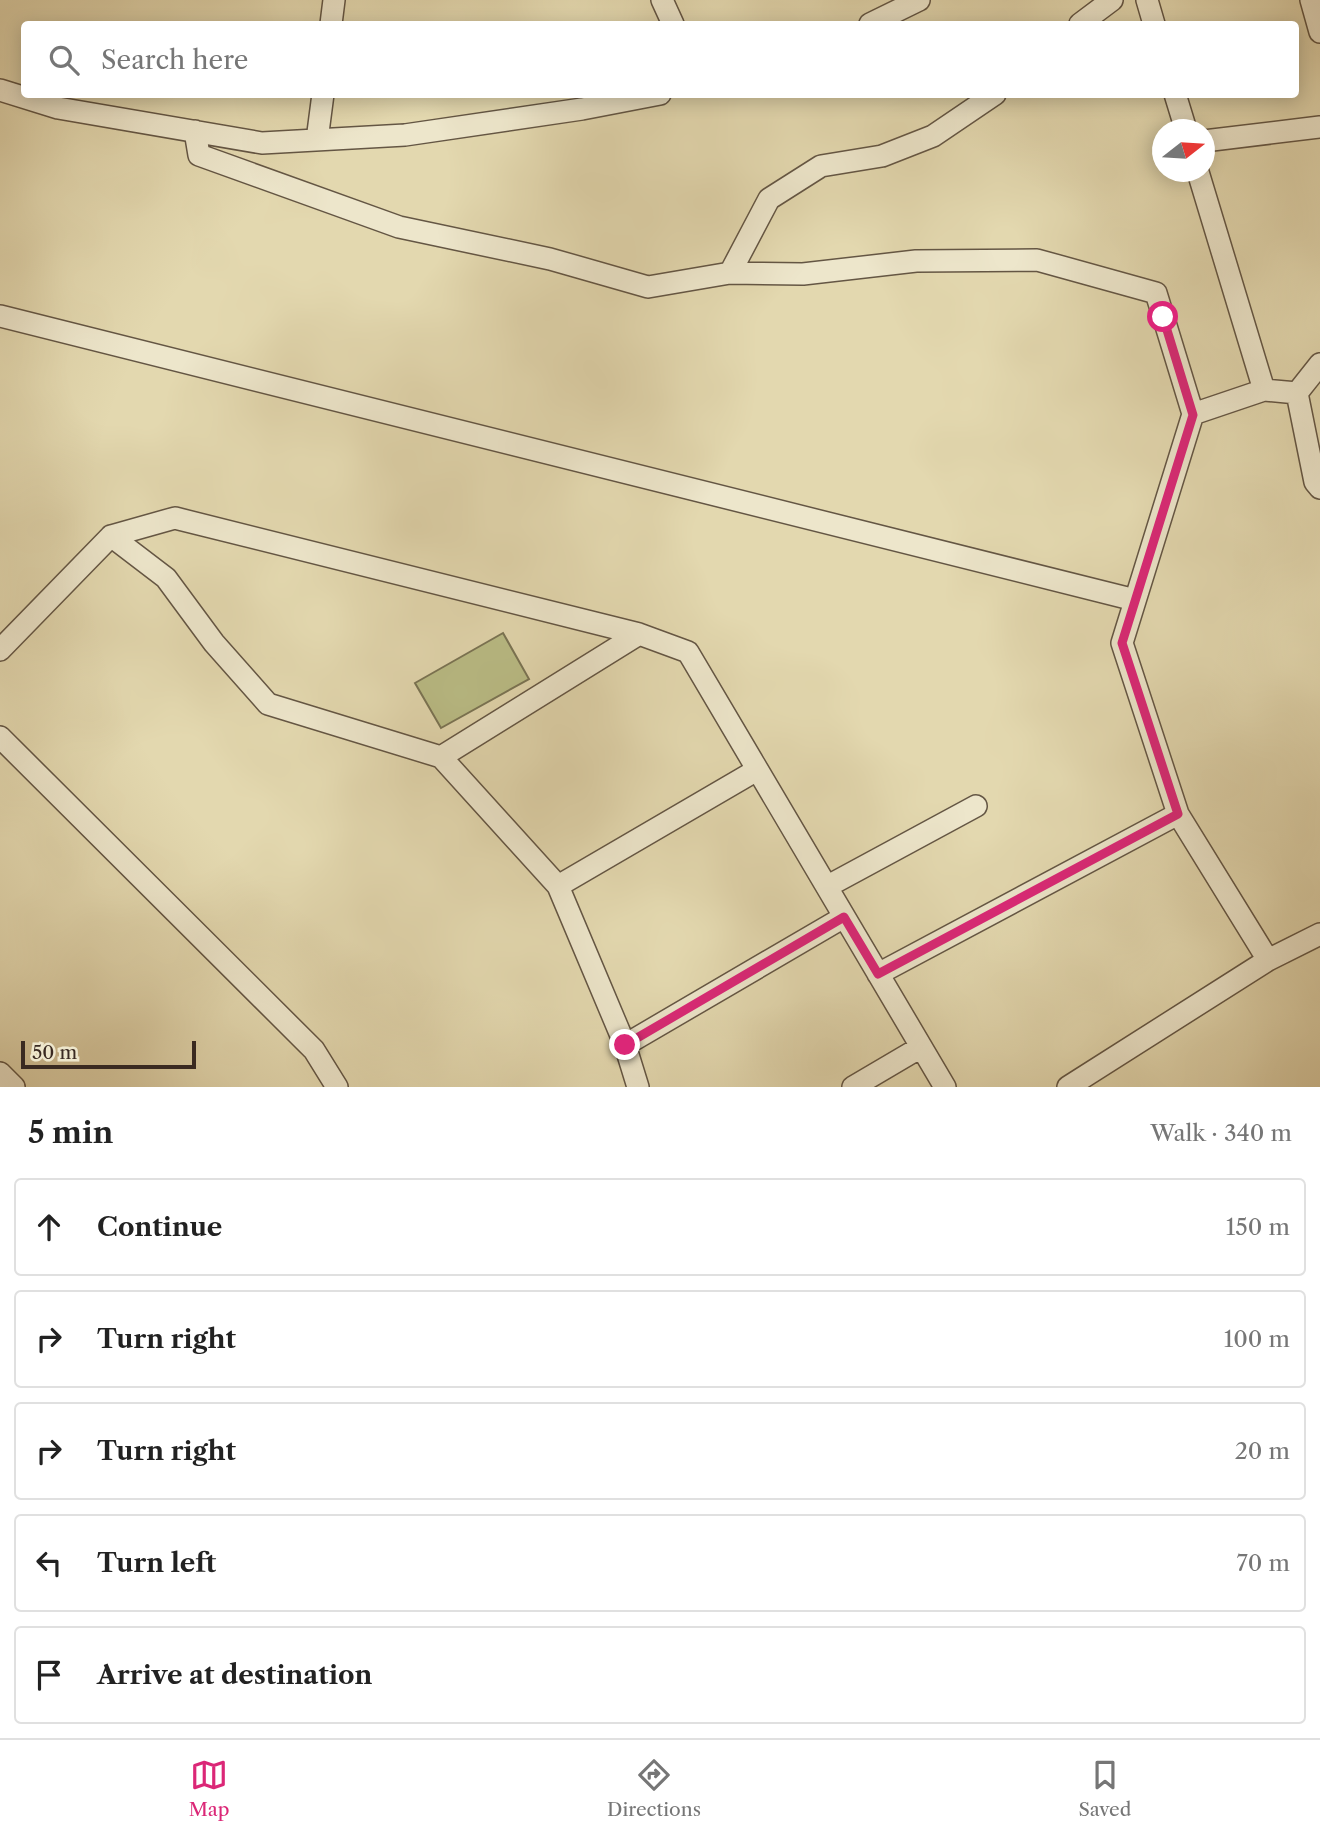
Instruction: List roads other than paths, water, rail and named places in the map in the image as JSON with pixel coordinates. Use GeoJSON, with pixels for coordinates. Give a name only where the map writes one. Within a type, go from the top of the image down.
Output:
{"type":"FeatureCollection","features":[{"type":"Feature","properties":{"kind":"street"},"geometry":{"type":"LineString","coordinates":[[331,21],[334,0]]}},
{"type":"Feature","properties":{"kind":"street"},"geometry":{"type":"LineString","coordinates":[[662,0],[672,21]]}},
{"type":"Feature","properties":{"kind":"street"},"geometry":{"type":"LineString","coordinates":[[876,21],[919,0]]}},
{"type":"Feature","properties":{"kind":"street"},"geometry":{"type":"LineString","coordinates":[[1084,21],[1112,0]]}},
{"type":"Feature","properties":{"kind":"street"},"geometry":{"type":"LineString","coordinates":[[1147,0],[1153,21]]}},
{"type":"Feature","properties":{"kind":"street"},"geometry":{"type":"LineString","coordinates":[[1311,0],[1320,32]]}},
{"type":"Feature","properties":{"kind":"street"},"geometry":{"type":"LineString","coordinates":[[0,90],[21,97]]}},
{"type":"Feature","properties":{"kind":"street"},"geometry":{"type":"LineString","coordinates":[[26,98],[58,108],[262,142],[405,135],[639,98]]}},
{"type":"Feature","properties":{"kind":"street"},"geometry":{"type":"LineString","coordinates":[[317,140],[322,98]]}},
{"type":"Feature","properties":{"kind":"street"},"geometry":{"type":"LineString","coordinates":[[730,273],[769,199],[821,166],[882,156],[933,136],[991,98]]}},
{"type":"Feature","properties":{"kind":"street"},"geometry":{"type":"LineString","coordinates":[[1176,98],[1183,119]]}},
{"type":"Feature","properties":{"kind":"street"},"geometry":{"type":"LineString","coordinates":[[1215,140],[1320,127]]}},
{"type":"Feature","properties":{"kind":"street"},"geometry":{"type":"LineString","coordinates":[[195,131],[199,155],[399,227],[550,259],[648,287],[730,273],[803,274],[916,261],[1037,260],[1156,293],[1193,415],[1122,643],[1178,814],[1268,960]]}},
{"type":"Feature","properties":{"kind":"street"},"geometry":{"type":"LineString","coordinates":[[1201,182],[1264,390]]}},
{"type":"Feature","properties":{"kind":"street"},"geometry":{"type":"LineString","coordinates":[[0,316],[1135,600]]}},
{"type":"Feature","properties":{"kind":"street"},"geometry":{"type":"LineString","coordinates":[[1320,364],[1297,393],[1315,482],[1320,488]]}},
{"type":"Feature","properties":{"kind":"street"},"geometry":{"type":"LineString","coordinates":[[1193,415],[1264,390],[1297,393]]}},
{"type":"Feature","properties":{"kind":"street"},"geometry":{"type":"LineString","coordinates":[[0,650],[111,536],[175,518],[639,635],[688,652],[944,1087]]}},
{"type":"Feature","properties":{"kind":"street"},"geometry":{"type":"LineString","coordinates":[[111,536],[166,578],[214,643],[268,704],[440,757],[558,886],[625,1045],[638,1087]]}},
{"type":"Feature","properties":{"kind":"street"},"geometry":{"type":"LineString","coordinates":[[440,757],[639,635]]}},
{"type":"Feature","properties":{"kind":"street"},"geometry":{"type":"LineString","coordinates":[[0,737],[314,1050],[337,1087]]}},
{"type":"Feature","properties":{"kind":"street"},"geometry":{"type":"LineString","coordinates":[[558,886],[757,770]]}},
{"type":"Feature","properties":{"kind":"street"},"geometry":{"type":"LineString","coordinates":[[828,887],[976,806]]}},
{"type":"Feature","properties":{"kind":"street"},"geometry":{"type":"LineString","coordinates":[[878,974],[1178,814]]}},
{"type":"Feature","properties":{"kind":"street"},"geometry":{"type":"LineString","coordinates":[[625,1045],[844,917]]}},
{"type":"Feature","properties":{"kind":"street"},"geometry":{"type":"LineString","coordinates":[[1068,1087],[1268,960],[1320,934]]}},
{"type":"Feature","properties":{"kind":"street"},"geometry":{"type":"LineString","coordinates":[[853,1087],[921,1047]]}},
{"type":"Feature","properties":{"kind":"street"},"geometry":{"type":"LineString","coordinates":[[0,1073],[14,1087]]}}]}
